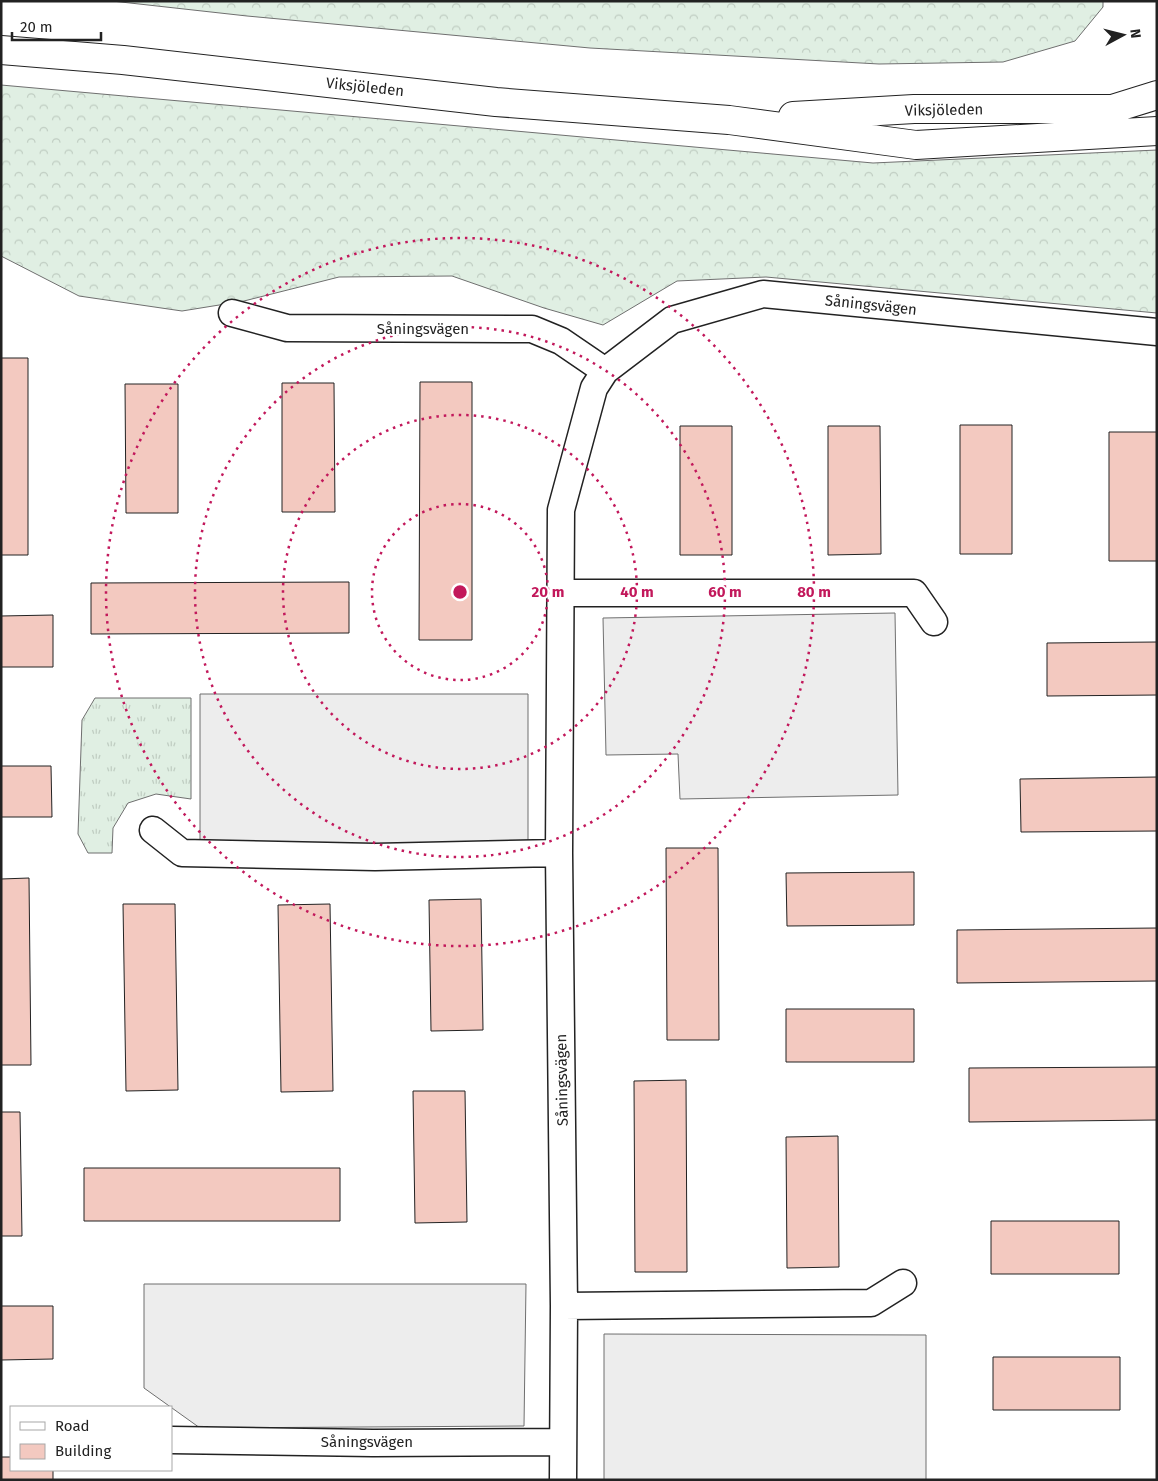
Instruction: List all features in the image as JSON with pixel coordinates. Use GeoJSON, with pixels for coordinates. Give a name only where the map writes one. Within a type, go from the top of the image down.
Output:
{"type":"FeatureCollection","features":[{"type":"Feature","properties":{"kind":"main road","name":"Viksjöleden"},"geometry":{"type":"LineString","coordinates":[[1,50],[123,60],[496,102],[729,120],[916,145],[1157,131]]}},
{"type":"Feature","properties":{"kind":"main road","name":"Viksjöleden"},"geometry":{"type":"LineString","coordinates":[[729,120],[914,109],[1112,109],[1157,95]]}},
{"type":"Feature","properties":{"kind":"street","name":"Såningsvägen"},"geometry":{"type":"LineString","coordinates":[[563,1480],[564,1306],[559,853],[561,510],[594,388],[605,371],[672,320],[764,294],[1157,332]]}},
{"type":"Feature","properties":{"kind":"street","name":"Såningsvägen"},"geometry":{"type":"LineString","coordinates":[[232,313],[287,328],[532,329],[561,341],[605,371]]}},
{"type":"Feature","properties":{"kind":"street"},"geometry":{"type":"LineString","coordinates":[[560,593],[914,593],[934,622]]}},
{"type":"Feature","properties":{"kind":"street"},"geometry":{"type":"LineString","coordinates":[[153,830],[182,853],[375,857],[559,853]]}},
{"type":"Feature","properties":{"kind":"street"},"geometry":{"type":"LineString","coordinates":[[564,1306],[871,1303],[903,1283]]}},
{"type":"Feature","properties":{"kind":"street","name":"Såningsvägen"},"geometry":{"type":"LineString","coordinates":[[172,1440],[373,1443],[563,1442]]}},
{"type":"Feature","properties":{"kind":"green space"},"geometry":{"type":"Polygon","coordinates":[[[112,1],[1103,1],[1103,7],[1075,41],[1003,62],[879,64],[590,48],[247,16],[112,1]]]}},
{"type":"Feature","properties":{"kind":"green space"},"geometry":{"type":"Polygon","coordinates":[[[1,85],[873,163],[1157,150],[1157,313],[766,277],[677,281],[603,325],[544,308],[452,276],[339,277],[244,301],[182,311],[79,296],[1,256],[1,85]]]}},
{"type":"Feature","properties":{"kind":"green space"},"geometry":{"type":"Polygon","coordinates":[[[95,698],[191,698],[191,799],[156,794],[128,803],[113,828],[112,853],[88,853],[78,834],[82,720],[95,698]]]}},
{"type":"Feature","properties":{"kind":"shaded area"},"geometry":{"type":"Polygon","coordinates":[[[895,613],[898,795],[680,799],[678,754],[606,755],[603,618],[895,613]]]}},
{"type":"Feature","properties":{"kind":"shaded area"},"geometry":{"type":"Polygon","coordinates":[[[200,694],[528,694],[528,845],[200,845],[200,694]]]}},
{"type":"Feature","properties":{"kind":"shaded area"},"geometry":{"type":"Polygon","coordinates":[[[144,1284],[526,1284],[524,1426],[200,1428],[172,1408],[172,1406],[169,1406],[144,1388],[144,1284]]]}},
{"type":"Feature","properties":{"kind":"shaded area"},"geometry":{"type":"Polygon","coordinates":[[[604,1334],[926,1335],[926,1480],[604,1480],[604,1334]]]}},
{"type":"Feature","properties":{"kind":"building"},"geometry":{"type":"Polygon","coordinates":[[[1,358],[28,358],[28,555],[1,555],[1,358]]]}},
{"type":"Feature","properties":{"kind":"building"},"geometry":{"type":"Polygon","coordinates":[[[420,382],[472,382],[472,640],[419,640],[420,382]]]}},
{"type":"Feature","properties":{"kind":"building"},"geometry":{"type":"Polygon","coordinates":[[[282,383],[334,383],[335,512],[282,512],[282,383]]]}},
{"type":"Feature","properties":{"kind":"building"},"geometry":{"type":"Polygon","coordinates":[[[125,384],[178,384],[178,513],[126,513],[125,384]]]}},
{"type":"Feature","properties":{"kind":"building"},"geometry":{"type":"Polygon","coordinates":[[[960,425],[1012,425],[1012,554],[960,554],[960,425]]]}},
{"type":"Feature","properties":{"kind":"building"},"geometry":{"type":"Polygon","coordinates":[[[680,426],[732,426],[732,555],[680,555],[680,426]]]}},
{"type":"Feature","properties":{"kind":"building"},"geometry":{"type":"Polygon","coordinates":[[[828,426],[880,426],[881,554],[828,555],[828,426]]]}},
{"type":"Feature","properties":{"kind":"building"},"geometry":{"type":"Polygon","coordinates":[[[1109,432],[1157,432],[1157,561],[1109,561],[1109,432]]]}},
{"type":"Feature","properties":{"kind":"building"},"geometry":{"type":"Polygon","coordinates":[[[349,582],[349,633],[91,634],[91,583],[349,582]]]}},
{"type":"Feature","properties":{"kind":"building"},"geometry":{"type":"Polygon","coordinates":[[[53,615],[53,667],[1,667],[1,616],[53,615]]]}},
{"type":"Feature","properties":{"kind":"building"},"geometry":{"type":"Polygon","coordinates":[[[1157,642],[1157,695],[1047,696],[1047,643],[1157,642]]]}},
{"type":"Feature","properties":{"kind":"building"},"geometry":{"type":"Polygon","coordinates":[[[1,766],[51,766],[52,817],[1,817],[1,766]]]}},
{"type":"Feature","properties":{"kind":"building"},"geometry":{"type":"Polygon","coordinates":[[[1157,777],[1157,831],[1021,832],[1020,779],[1157,777]]]}},
{"type":"Feature","properties":{"kind":"building"},"geometry":{"type":"Polygon","coordinates":[[[666,848],[718,848],[719,1040],[667,1040],[666,848]]]}},
{"type":"Feature","properties":{"kind":"building"},"geometry":{"type":"Polygon","coordinates":[[[914,872],[914,925],[787,926],[786,873],[914,872]]]}},
{"type":"Feature","properties":{"kind":"building"},"geometry":{"type":"Polygon","coordinates":[[[29,878],[31,1065],[1,1065],[1,879],[29,878]]]}},
{"type":"Feature","properties":{"kind":"building"},"geometry":{"type":"Polygon","coordinates":[[[481,899],[483,1030],[431,1031],[429,900],[481,899]]]}},
{"type":"Feature","properties":{"kind":"building"},"geometry":{"type":"Polygon","coordinates":[[[123,904],[175,904],[178,1090],[126,1091],[123,904]]]}},
{"type":"Feature","properties":{"kind":"building"},"geometry":{"type":"Polygon","coordinates":[[[330,904],[333,1091],[281,1092],[278,905],[330,904]]]}},
{"type":"Feature","properties":{"kind":"building"},"geometry":{"type":"Polygon","coordinates":[[[1157,928],[1157,981],[957,983],[957,930],[1157,928]]]}},
{"type":"Feature","properties":{"kind":"building"},"geometry":{"type":"Polygon","coordinates":[[[786,1009],[914,1009],[914,1062],[786,1062],[786,1009]]]}},
{"type":"Feature","properties":{"kind":"building"},"geometry":{"type":"Polygon","coordinates":[[[1157,1067],[1157,1120],[969,1122],[969,1068],[1157,1067]]]}},
{"type":"Feature","properties":{"kind":"building"},"geometry":{"type":"Polygon","coordinates":[[[686,1080],[687,1272],[635,1272],[634,1081],[686,1080]]]}},
{"type":"Feature","properties":{"kind":"building"},"geometry":{"type":"Polygon","coordinates":[[[413,1091],[465,1091],[467,1222],[415,1223],[413,1091]]]}},
{"type":"Feature","properties":{"kind":"building"},"geometry":{"type":"Polygon","coordinates":[[[1,1112],[20,1112],[22,1236],[1,1236],[1,1112]]]}},
{"type":"Feature","properties":{"kind":"building"},"geometry":{"type":"Polygon","coordinates":[[[838,1136],[839,1267],[787,1268],[786,1137],[838,1136]]]}},
{"type":"Feature","properties":{"kind":"building"},"geometry":{"type":"Polygon","coordinates":[[[84,1168],[340,1168],[340,1221],[84,1221],[84,1168]]]}},
{"type":"Feature","properties":{"kind":"building"},"geometry":{"type":"Polygon","coordinates":[[[991,1221],[1119,1221],[1119,1274],[991,1274],[991,1221]]]}},
{"type":"Feature","properties":{"kind":"building"},"geometry":{"type":"Polygon","coordinates":[[[1,1306],[53,1306],[53,1359],[1,1360],[1,1306]]]}},
{"type":"Feature","properties":{"kind":"building"},"geometry":{"type":"Polygon","coordinates":[[[993,1357],[1120,1357],[1120,1410],[993,1410],[993,1357]]]}},
{"type":"Feature","properties":{"kind":"building"},"geometry":{"type":"Polygon","coordinates":[[[1,1457],[10,1457],[10,1471],[53,1471],[53,1480],[1,1480],[1,1457]]]}}]}
